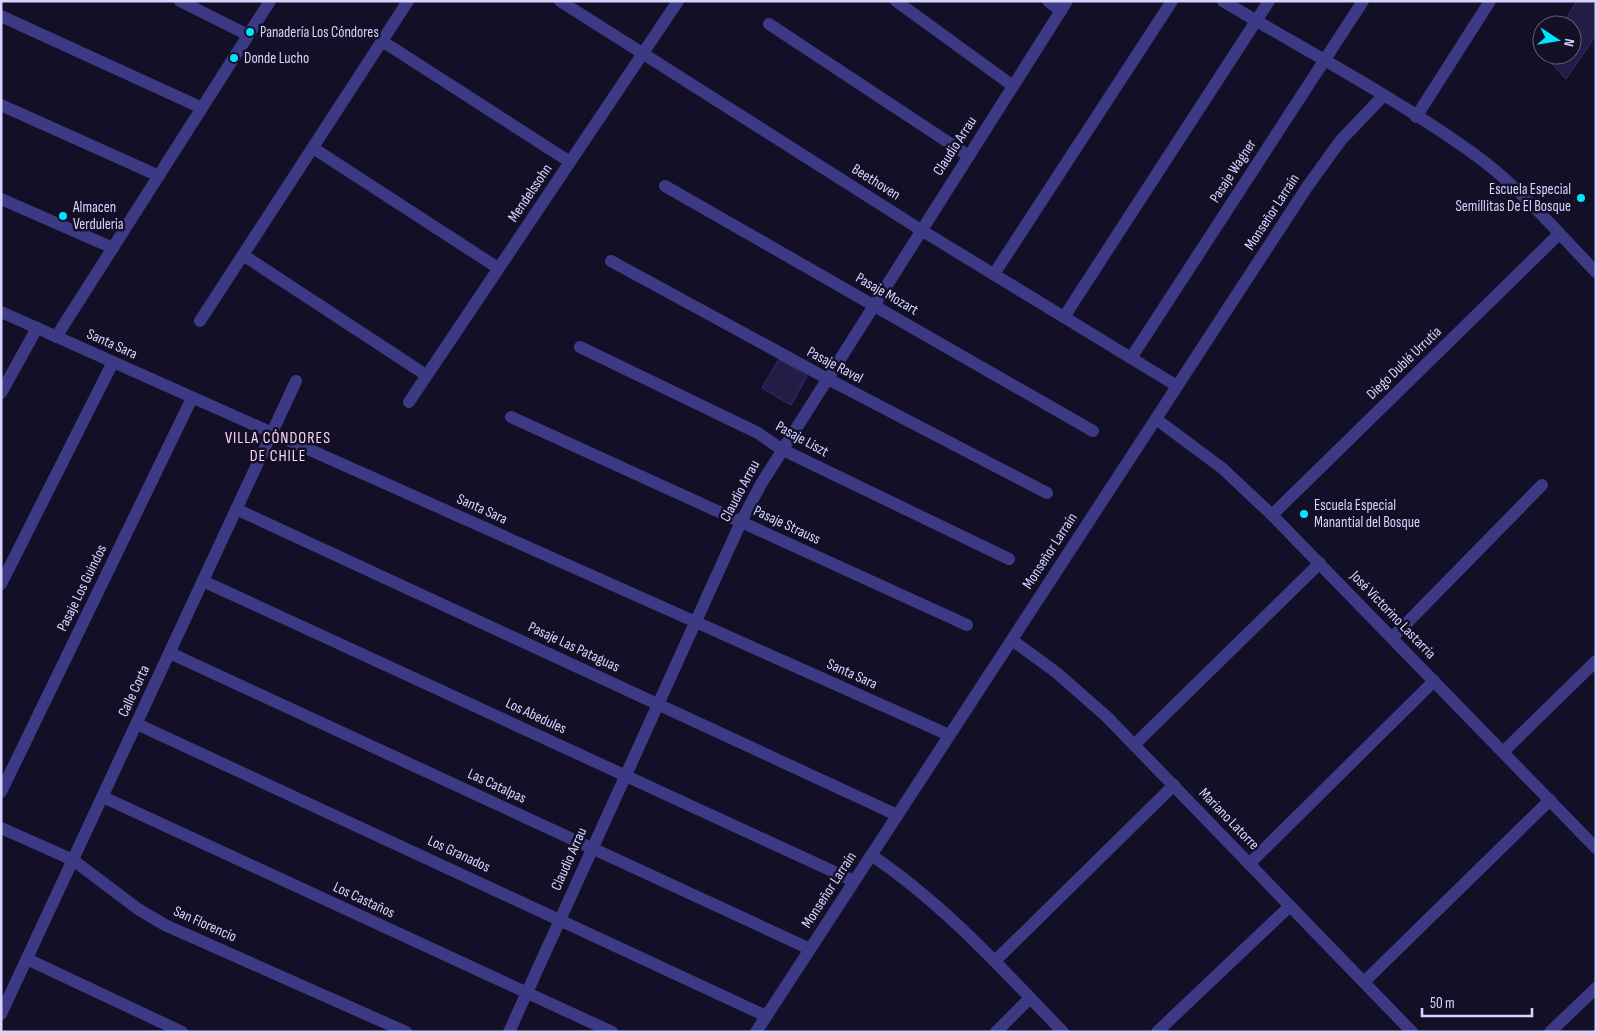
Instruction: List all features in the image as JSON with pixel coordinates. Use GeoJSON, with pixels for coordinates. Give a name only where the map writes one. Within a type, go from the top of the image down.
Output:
{"type":"FeatureCollection","features":[{"type":"Feature","properties":{"kind":"street"},"geometry":{"type":"LineString","coordinates":[[180,1],[248,35]]}},
{"type":"Feature","properties":{"kind":"street"},"geometry":{"type":"LineString","coordinates":[[56,337],[270,1]]}},
{"type":"Feature","properties":{"kind":"street"},"geometry":{"type":"LineString","coordinates":[[200,321],[408,1]]}},
{"type":"Feature","properties":{"kind":"street","name":"Beethoven"},"geometry":{"type":"LineString","coordinates":[[560,1],[642,55],[921,230],[1177,386]]}},
{"type":"Feature","properties":{"kind":"street","name":"Mendelssohn"},"geometry":{"type":"LineString","coordinates":[[408,402],[678,1]]}},
{"type":"Feature","properties":{"kind":"street"},"geometry":{"type":"LineString","coordinates":[[896,1],[1013,86]]}},
{"type":"Feature","properties":{"kind":"street"},"geometry":{"type":"LineString","coordinates":[[1048,1],[1064,6]]}},
{"type":"Feature","properties":{"kind":"street"},"geometry":{"type":"LineString","coordinates":[[994,274],[1172,1]]}},
{"type":"Feature","properties":{"kind":"street"},"geometry":{"type":"LineString","coordinates":[[1223,1],[1383,96],[1462,146],[1502,176],[1596,272]]}},
{"type":"Feature","properties":{"kind":"street"},"geometry":{"type":"LineString","coordinates":[[1064,317],[1269,1]]}},
{"type":"Feature","properties":{"kind":"street","name":"Pasaje Wagner"},"geometry":{"type":"LineString","coordinates":[[1131,358],[1363,1]]}},
{"type":"Feature","properties":{"kind":"street"},"geometry":{"type":"LineString","coordinates":[[1416,117],[1490,1]]}},
{"type":"Feature","properties":{"kind":"street","name":"Claudio Arrau"},"geometry":{"type":"LineString","coordinates":[[508,1032],[741,522],[781,449],[1064,6]]}},
{"type":"Feature","properties":{"kind":"street"},"geometry":{"type":"LineString","coordinates":[[1,16],[202,108]]}},
{"type":"Feature","properties":{"kind":"street"},"geometry":{"type":"LineString","coordinates":[[769,24],[969,156]]}},
{"type":"Feature","properties":{"kind":"street"},"geometry":{"type":"LineString","coordinates":[[382,41],[570,162]]}},
{"type":"Feature","properties":{"kind":"street","name":"Monseñor Larraín"},"geometry":{"type":"LineString","coordinates":[[756,1032],[1323,163],[1383,96]]}},
{"type":"Feature","properties":{"kind":"street"},"geometry":{"type":"LineString","coordinates":[[1,105],[159,176]]}},
{"type":"Feature","properties":{"kind":"street"},"geometry":{"type":"LineString","coordinates":[[312,148],[498,268]]}},
{"type":"Feature","properties":{"kind":"street","name":"Pasaje Mozart"},"geometry":{"type":"LineString","coordinates":[[665,186],[1093,432]]}},
{"type":"Feature","properties":{"kind":"street"},"geometry":{"type":"LineString","coordinates":[[1,199],[113,248]]}},
{"type":"Feature","properties":{"kind":"street","name":"Diego Dublé Urrutia"},"geometry":{"type":"LineString","coordinates":[[1272,514],[1559,234]]}},
{"type":"Feature","properties":{"kind":"street"},"geometry":{"type":"LineString","coordinates":[[243,255],[426,375]]}},
{"type":"Feature","properties":{"kind":"street","name":"Pasaje Ravel"},"geometry":{"type":"LineString","coordinates":[[611,261],[826,378],[1046,493]]}},
{"type":"Feature","properties":{"kind":"street","name":"Santa Sara"},"geometry":{"type":"LineString","coordinates":[[1,312],[949,735]]}},
{"type":"Feature","properties":{"kind":"street"},"geometry":{"type":"LineString","coordinates":[[1,394],[37,328]]}},
{"type":"Feature","properties":{"kind":"street","name":"Pasaje Liszt"},"geometry":{"type":"LineString","coordinates":[[580,347],[758,433],[781,449],[1009,559]]}},
{"type":"Feature","properties":{"kind":"street"},"geometry":{"type":"LineString","coordinates":[[1,584],[113,362]]}},
{"type":"Feature","properties":{"kind":"street","name":"Calle Corta"},"geometry":{"type":"LineString","coordinates":[[1,1014],[296,381]]}},
{"type":"Feature","properties":{"kind":"street","name":"Pasaje Los Guindos"},"geometry":{"type":"LineString","coordinates":[[1,792],[192,398]]}},
{"type":"Feature","properties":{"kind":"street","name":"Pasaje Strauss"},"geometry":{"type":"LineString","coordinates":[[511,417],[968,625]]}},
{"type":"Feature","properties":{"kind":"street","name":"José Victorino Lastarria"},"geometry":{"type":"LineString","coordinates":[[1156,419],[1222,468],[1272,514],[1596,848]]}},
{"type":"Feature","properties":{"kind":"street"},"geometry":{"type":"LineString","coordinates":[[1392,638],[1542,485]]}},
{"type":"Feature","properties":{"kind":"street","name":"Pasaje Las Pataguas"},"geometry":{"type":"LineString","coordinates":[[236,509],[897,815]]}},
{"type":"Feature","properties":{"kind":"street"},"geometry":{"type":"LineString","coordinates":[[1135,744],[1320,563]]}},
{"type":"Feature","properties":{"kind":"street","name":"Los Abedules"},"geometry":{"type":"LineString","coordinates":[[203,581],[854,881]]}},
{"type":"Feature","properties":{"kind":"street","name":"Mariano Latorre"},"geometry":{"type":"LineString","coordinates":[[1012,640],[1079,691],[1135,744],[1364,982],[1404,1029]]}},
{"type":"Feature","properties":{"kind":"street","name":"Las Catalpas"},"geometry":{"type":"LineString","coordinates":[[170,653],[810,949]]}},
{"type":"Feature","properties":{"kind":"street"},"geometry":{"type":"LineString","coordinates":[[1503,752],[1596,661]]}},
{"type":"Feature","properties":{"kind":"street"},"geometry":{"type":"LineString","coordinates":[[1249,864],[1434,681]]}},
{"type":"Feature","properties":{"kind":"street","name":"Los Granados"},"geometry":{"type":"LineString","coordinates":[[137,724],[766,1016]]}},
{"type":"Feature","properties":{"kind":"street"},"geometry":{"type":"LineString","coordinates":[[994,961],[1174,785]]}},
{"type":"Feature","properties":{"kind":"street","name":"Los Castaños"},"geometry":{"type":"LineString","coordinates":[[103,797],[612,1032]]}},
{"type":"Feature","properties":{"kind":"street"},"geometry":{"type":"LineString","coordinates":[[1364,982],[1550,800]]}},
{"type":"Feature","properties":{"kind":"street","name":"San Florencio"},"geometry":{"type":"LineString","coordinates":[[1,828],[73,860],[126,901],[158,921],[406,1032]]}},
{"type":"Feature","properties":{"kind":"street"},"geometry":{"type":"LineString","coordinates":[[871,855],[918,889],[994,961],[1063,1032]]}},
{"type":"Feature","properties":{"kind":"street"},"geometry":{"type":"LineString","coordinates":[[1157,1032],[1290,906]]}},
{"type":"Feature","properties":{"kind":"street"},"geometry":{"type":"LineString","coordinates":[[27,959],[182,1032]]}},
{"type":"Feature","properties":{"kind":"street"},"geometry":{"type":"LineString","coordinates":[[1550,1032],[1596,988]]}},
{"type":"Feature","properties":{"kind":"street"},"geometry":{"type":"LineString","coordinates":[[996,1032],[1030,998]]}},
{"type":"Feature","properties":{"kind":"building"},"geometry":{"type":"Polygon","coordinates":[[[1577,1],[1596,1],[1596,35],[1582,56],[1582,15],[1568,15],[1577,1]]]}},
{"type":"Feature","properties":{"kind":"building"},"geometry":{"type":"Polygon","coordinates":[[[1553,65],[1576,65],[1566,79],[1553,65]]]}},
{"type":"Feature","properties":{"kind":"building"},"geometry":{"type":"Polygon","coordinates":[[[779,359],[807,376],[791,405],[762,388],[779,359]]]}},
{"type":"Feature","properties":{"kind":"place","name":"Panadería Los Cóndores"},"geometry":{"type":"Point","coordinates":[250,32]}},
{"type":"Feature","properties":{"kind":"place","name":"Donde Lucho"},"geometry":{"type":"Point","coordinates":[234,58]}},
{"type":"Feature","properties":{"kind":"place","name":"Escuela Especial Semillitas De El Bosque"},"geometry":{"type":"Point","coordinates":[1581,198]}},
{"type":"Feature","properties":{"kind":"place","name":"Almacen Verduleria"},"geometry":{"type":"Point","coordinates":[63,216]}},
{"type":"Feature","properties":{"kind":"place","name":"Escuela Especial Manantial del Bosque"},"geometry":{"type":"Point","coordinates":[1304,514]}},
{"type":"Feature","properties":{"kind":"district","name":"VILLA CÓNDORES DE CHILE"},"geometry":{"type":"Point","coordinates":[278,447]}}]}
